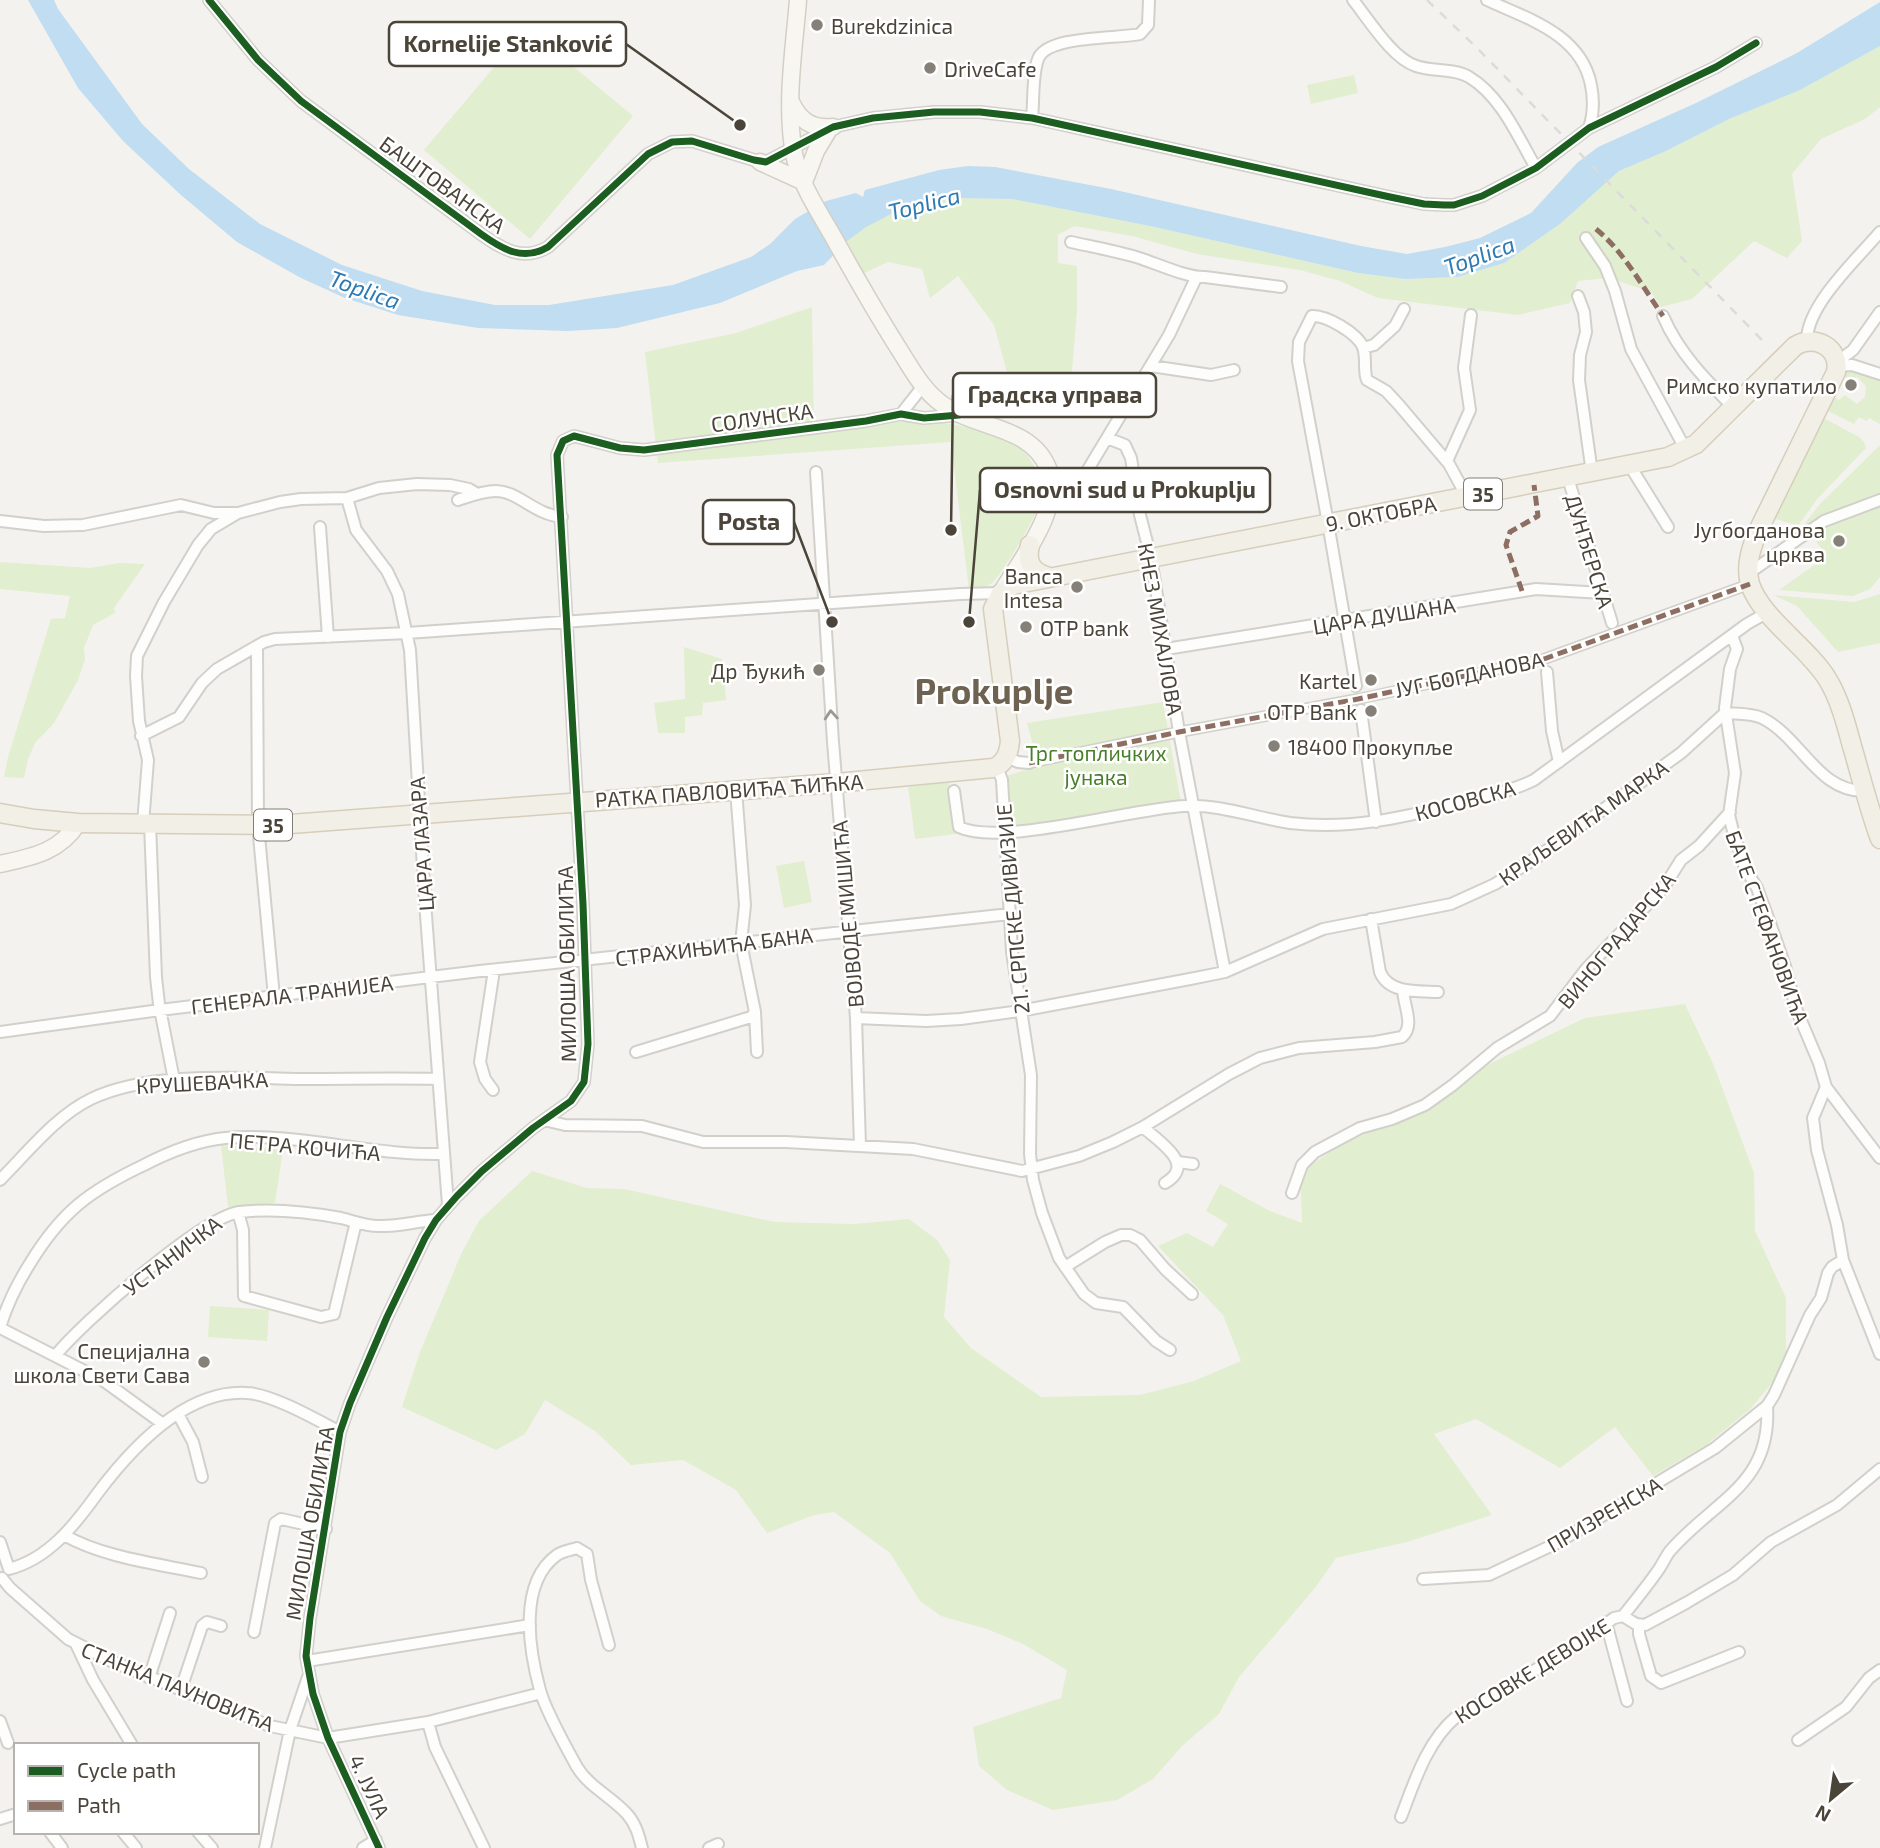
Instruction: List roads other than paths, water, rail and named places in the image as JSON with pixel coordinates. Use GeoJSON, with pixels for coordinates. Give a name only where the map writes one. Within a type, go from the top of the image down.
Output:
{"type":"FeatureCollection","features":[{"type":"Feature","properties":{"kind":"main road"},"geometry":{"type":"LineString","coordinates":[[798,0],[791,102],[793,146],[805,184],[862,289],[923,386],[940,403],[959,415],[1013,433],[1027,442],[1043,458],[1050,477],[1052,489],[1049,510],[1001,593]]}},
{"type":"Feature","properties":{"kind":"main road"},"geometry":{"type":"LineString","coordinates":[[791,102],[808,124],[830,129],[816,151],[805,184]]}},
{"type":"Feature","properties":{"kind":"main road"},"geometry":{"type":"LineString","coordinates":[[760,162],[805,184]]}},
{"type":"Feature","properties":{"kind":"main road"},"geometry":{"type":"LineString","coordinates":[[1807,340],[1826,346],[1838,364],[1758,531],[1749,559],[1750,578],[1768,612],[1811,657],[1830,682],[1841,709],[1880,839]]}},
{"type":"Feature","properties":{"kind":"main road","name":"9. ОКТОБРА"},"geometry":{"type":"LineString","coordinates":[[1001,593],[1013,585],[1049,577],[1668,457],[1686,450],[1702,438],[1791,351],[1807,340]]}},
{"type":"Feature","properties":{"kind":"main road"},"geometry":{"type":"LineString","coordinates":[[1030,545],[1030,566],[1049,577]]}},
{"type":"Feature","properties":{"kind":"main road","name":"21. СРПСКЕ ДИВИЗИЈЕ"},"geometry":{"type":"LineString","coordinates":[[1001,593],[993,604],[993,613],[1010,734],[1002,762]]}},
{"type":"Feature","properties":{"kind":"main road","name":"РАТКА ПАВЛОВИЋА ЋИЋКА"},"geometry":{"type":"LineString","coordinates":[[0,813],[78,823],[258,825],[836,783],[1002,762]]}},
{"type":"Feature","properties":{"kind":"main road"},"geometry":{"type":"LineString","coordinates":[[0,865],[54,849],[78,823]]}},
{"type":"Feature","properties":{"kind":"street","name":"БАШТОВАНСКА"},"geometry":{"type":"LineString","coordinates":[[209,0],[253,54],[301,101],[472,228],[498,246],[514,253],[533,253],[548,247],[648,154],[672,142],[692,141],[760,162]]}},
{"type":"Feature","properties":{"kind":"street"},"geometry":{"type":"LineString","coordinates":[[1032,118],[1037,62],[1042,52],[1059,44],[1140,34],[1148,25],[1149,0]]}},
{"type":"Feature","properties":{"kind":"street"},"geometry":{"type":"LineString","coordinates":[[1353,0],[1406,61],[1424,68],[1460,73],[1476,82],[1510,121],[1535,168]]}},
{"type":"Feature","properties":{"kind":"street"},"geometry":{"type":"LineString","coordinates":[[1487,0],[1550,30],[1578,53],[1587,69],[1593,93],[1594,107],[1589,128]]}},
{"type":"Feature","properties":{"kind":"street"},"geometry":{"type":"LineString","coordinates":[[760,162],[773,160],[793,146],[830,129],[873,118],[934,112],[980,112],[1032,118],[1307,180],[1435,205],[1454,205],[1482,196],[1535,168],[1589,128],[1716,67],[1756,43]]}},
{"type":"Feature","properties":{"kind":"street"},"geometry":{"type":"LineString","coordinates":[[1807,340],[1807,329],[1814,312],[1880,232]]}},
{"type":"Feature","properties":{"kind":"street"},"geometry":{"type":"LineString","coordinates":[[1586,238],[1605,266],[1631,349],[1686,450]]}},
{"type":"Feature","properties":{"kind":"street"},"geometry":{"type":"LineString","coordinates":[[1071,242],[1176,269],[1196,278],[1281,287]]}},
{"type":"Feature","properties":{"kind":"street"},"geometry":{"type":"LineString","coordinates":[[1052,489],[1079,481],[1151,366],[1179,316],[1196,278]]}},
{"type":"Feature","properties":{"kind":"street","name":"ДУНЂЕРСКА"},"geometry":{"type":"LineString","coordinates":[[1578,296],[1584,312],[1586,332],[1580,355],[1579,380],[1592,473]]}},
{"type":"Feature","properties":{"kind":"street"},"geometry":{"type":"LineString","coordinates":[[1363,348],[1374,345],[1395,326],[1404,309]]}},
{"type":"Feature","properties":{"kind":"street"},"geometry":{"type":"LineString","coordinates":[[1838,364],[1853,349],[1880,312]]}},
{"type":"Feature","properties":{"kind":"street"},"geometry":{"type":"LineString","coordinates":[[1447,461],[1470,410],[1464,368],[1471,315]]}},
{"type":"Feature","properties":{"kind":"street"},"geometry":{"type":"LineString","coordinates":[[1356,686],[1298,362],[1300,337],[1309,319],[1317,316],[1349,333],[1363,348],[1367,380],[1392,397],[1447,461],[1467,497]]}},
{"type":"Feature","properties":{"kind":"street"},"geometry":{"type":"LineString","coordinates":[[1663,316],[1684,354],[1733,407]]}},
{"type":"Feature","properties":{"kind":"street"},"geometry":{"type":"LineString","coordinates":[[1838,364],[1852,365],[1880,374]]}},
{"type":"Feature","properties":{"kind":"street"},"geometry":{"type":"LineString","coordinates":[[1151,366],[1211,375],[1234,370]]}},
{"type":"Feature","properties":{"kind":"street"},"geometry":{"type":"LineString","coordinates":[[901,414],[923,386]]}},
{"type":"Feature","properties":{"kind":"street","name":"СОЛУНСКА"},"geometry":{"type":"LineString","coordinates":[[570,437],[644,450],[901,414],[930,418],[959,415]]}},
{"type":"Feature","properties":{"kind":"street","name":"МИЛОША ОБИЛИЋА"},"geometry":{"type":"LineString","coordinates":[[328,1738],[308,1676],[307,1661],[310,1618],[340,1432],[350,1403],[387,1317],[436,1220],[482,1171],[575,1098],[586,1075],[588,1044],[578,801],[557,455],[563,441],[570,437]]}},
{"type":"Feature","properties":{"kind":"street","name":"КНЕЗ МИХАЈЛОВА"},"geometry":{"type":"LineString","coordinates":[[1107,438],[1125,445],[1129,452],[1151,558],[1179,732],[1224,972]]}},
{"type":"Feature","properties":{"kind":"street"},"geometry":{"type":"LineString","coordinates":[[1630,466],[1668,527]]}},
{"type":"Feature","properties":{"kind":"street","name":"ВОЈВОДЕ МИШИЋА"},"geometry":{"type":"LineString","coordinates":[[816,472],[836,783],[856,1018],[860,1146]]}},
{"type":"Feature","properties":{"kind":"street","name":"ДУНЂЕРСКА"},"geometry":{"type":"LineString","coordinates":[[1568,478],[1612,623]]}},
{"type":"Feature","properties":{"kind":"street"},"geometry":{"type":"LineString","coordinates":[[0,521],[44,526],[83,526],[181,505],[214,513],[238,513],[301,499],[347,498],[379,488],[416,484],[450,485],[469,489],[477,495]]}},
{"type":"Feature","properties":{"kind":"street"},"geometry":{"type":"LineString","coordinates":[[458,500],[495,491],[504,492],[541,513],[562,517]]}},
{"type":"Feature","properties":{"kind":"street","name":"ЦАРА ЛАЗАРА"},"geometry":{"type":"LineString","coordinates":[[347,498],[356,530],[387,571],[398,594],[407,633],[448,1205]]}},
{"type":"Feature","properties":{"kind":"street"},"geometry":{"type":"LineString","coordinates":[[1750,578],[1824,521],[1880,500]]}},
{"type":"Feature","properties":{"kind":"street"},"geometry":{"type":"LineString","coordinates":[[174,1080],[160,1010],[146,824],[148,767],[141,736],[136,676],[139,652],[164,602],[198,545],[211,529],[238,513]]}},
{"type":"Feature","properties":{"kind":"street"},"geometry":{"type":"LineString","coordinates":[[320,527],[328,637]]}},
{"type":"Feature","properties":{"kind":"street","name":"ЈУГ БОГДАНОВА"},"geometry":{"type":"LineString","coordinates":[[1179,732],[1358,699],[1545,659],[1750,578]]}},
{"type":"Feature","properties":{"kind":"street","name":"ЦАРА ДУШАНА"},"geometry":{"type":"LineString","coordinates":[[1166,649],[1544,588],[1602,593]]}},
{"type":"Feature","properties":{"kind":"street"},"geometry":{"type":"LineString","coordinates":[[141,736],[164,727],[179,717],[212,673],[235,657],[275,639],[407,633],[1001,593]]}},
{"type":"Feature","properties":{"kind":"street","name":"КОСОВСКА"},"geometry":{"type":"LineString","coordinates":[[1194,806],[1302,824],[1340,826],[1376,822],[1510,790],[1534,780],[1747,624],[1768,612]]}},
{"type":"Feature","properties":{"kind":"street","name":"БАТЕ СТЕФАНОВИЋА"},"geometry":{"type":"LineString","coordinates":[[1732,636],[1737,649],[1728,681],[1725,713],[1735,773],[1730,812],[1733,831],[1745,868],[1759,895],[1785,966],[1797,1011],[1826,1087],[1880,1158]]}},
{"type":"Feature","properties":{"kind":"street"},"geometry":{"type":"LineString","coordinates":[[257,646],[258,825],[274,997]]}},
{"type":"Feature","properties":{"kind":"street"},"geometry":{"type":"LineString","coordinates":[[1547,672],[1552,731],[1559,762]]}},
{"type":"Feature","properties":{"kind":"street"},"geometry":{"type":"LineString","coordinates":[[1361,710],[1376,822]]}},
{"type":"Feature","properties":{"kind":"street"},"geometry":{"type":"LineString","coordinates":[[1725,713],[1753,715],[1764,719],[1841,788],[1866,791]]}},
{"type":"Feature","properties":{"kind":"street","name":"КРАЉЕВИЋА МАРКА"},"geometry":{"type":"LineString","coordinates":[[856,1018],[944,1021],[1020,1011],[1224,972],[1313,933],[1451,904],[1507,877],[1539,856],[1681,753],[1725,713]]}},
{"type":"Feature","properties":{"kind":"street"},"geometry":{"type":"LineString","coordinates":[[1002,762],[1029,763],[1179,732]]}},
{"type":"Feature","properties":{"kind":"street","name":"21. СРПСКЕ ДИВИЗИЈЕ"},"geometry":{"type":"LineString","coordinates":[[1002,762],[1012,952],[1031,1075],[1030,1143],[1033,1180],[1048,1233],[1065,1267],[1091,1301],[1123,1307],[1156,1341],[1170,1350]]}},
{"type":"Feature","properties":{"kind":"street"},"geometry":{"type":"LineString","coordinates":[[736,790],[745,905],[741,943],[755,1012],[757,1052]]}},
{"type":"Feature","properties":{"kind":"street"},"geometry":{"type":"LineString","coordinates":[[954,791],[959,827],[963,830],[1005,833],[1194,806]]}},
{"type":"Feature","properties":{"kind":"street","name":"ВИНОГРАДАРСКА"},"geometry":{"type":"LineString","coordinates":[[1292,1194],[1302,1165],[1315,1152],[1360,1128],[1392,1119],[1425,1105],[1497,1048],[1550,1016],[1586,969],[1664,887],[1682,860],[1699,846],[1730,812]]}},
{"type":"Feature","properties":{"kind":"street","name":"СТРАХИЊИЋА БАНА"},"geometry":{"type":"LineString","coordinates":[[584,961],[1010,914]]}},
{"type":"Feature","properties":{"kind":"street"},"geometry":{"type":"LineString","coordinates":[[1371,919],[1381,976],[1403,990],[1438,992]]}},
{"type":"Feature","properties":{"kind":"street","name":"ГЕНЕРАЛА ТРАНИЈЕА"},"geometry":{"type":"LineString","coordinates":[[0,1032],[160,1010],[584,961]]}},
{"type":"Feature","properties":{"kind":"street"},"geometry":{"type":"LineString","coordinates":[[493,1090],[485,1079],[480,1062],[494,970]]}},
{"type":"Feature","properties":{"kind":"street"},"geometry":{"type":"LineString","coordinates":[[544,1120],[565,1125],[642,1126],[703,1142],[923,1150],[1022,1171],[1091,1152],[1143,1127],[1261,1058],[1299,1048],[1375,1042],[1402,1037],[1410,1026],[1403,990]]}},
{"type":"Feature","properties":{"kind":"street"},"geometry":{"type":"LineString","coordinates":[[636,1052],[751,1017],[755,1012]]}},
{"type":"Feature","properties":{"kind":"street","name":"КРУШЕВАЧКА"},"geometry":{"type":"LineString","coordinates":[[0,1180],[32,1147],[83,1103],[110,1091],[141,1083],[230,1078],[438,1079]]}},
{"type":"Feature","properties":{"kind":"street"},"geometry":{"type":"LineString","coordinates":[[1826,1087],[1812,1127],[1837,1225],[1843,1260],[1880,1354]]}},
{"type":"Feature","properties":{"kind":"street"},"geometry":{"type":"LineString","coordinates":[[1143,1127],[1174,1155],[1178,1162],[1174,1174],[1165,1183]]}},
{"type":"Feature","properties":{"kind":"street","name":"ПЕТРА КОЧИЋА"},"geometry":{"type":"LineString","coordinates":[[0,1328],[12,1296],[26,1270],[46,1237],[66,1213],[112,1181],[175,1150],[212,1140],[238,1138],[309,1142],[389,1153],[443,1154]]}},
{"type":"Feature","properties":{"kind":"street"},"geometry":{"type":"LineString","coordinates":[[1178,1162],[1193,1164]]}},
{"type":"Feature","properties":{"kind":"street","name":"УСТАНИЧКА"},"geometry":{"type":"LineString","coordinates":[[56,1355],[84,1326],[160,1261],[214,1221],[238,1212],[292,1211],[376,1226],[436,1220]]}},
{"type":"Feature","properties":{"kind":"street"},"geometry":{"type":"LineString","coordinates":[[238,1212],[243,1230],[244,1296],[321,1317],[334,1314],[356,1222]]}},
{"type":"Feature","properties":{"kind":"street"},"geometry":{"type":"LineString","coordinates":[[1065,1267],[1105,1242],[1121,1235],[1130,1235],[1140,1240],[1165,1269],[1192,1294]]}},
{"type":"Feature","properties":{"kind":"street","name":"ПРИЗРЕНСКА"},"geometry":{"type":"LineString","coordinates":[[1423,1579],[1489,1575],[1557,1543],[1715,1448],[1767,1406],[1810,1315],[1822,1298],[1828,1273],[1843,1260]]}},
{"type":"Feature","properties":{"kind":"street"},"geometry":{"type":"LineString","coordinates":[[0,1328],[111,1385],[163,1424]]}},
{"type":"Feature","properties":{"kind":"street"},"geometry":{"type":"LineString","coordinates":[[0,1542],[4,1575],[30,1561],[64,1535],[122,1462],[163,1424],[204,1400],[247,1392],[278,1403],[340,1432]]}},
{"type":"Feature","properties":{"kind":"street","name":"ПРИЗРЕНСКА"},"geometry":{"type":"LineString","coordinates":[[1623,1616],[1670,1551],[1752,1473],[1763,1447],[1768,1420],[1767,1406]]}},
{"type":"Feature","properties":{"kind":"street"},"geometry":{"type":"LineString","coordinates":[[178,1414],[193,1442],[202,1477]]}},
{"type":"Feature","properties":{"kind":"street","name":"КОСОВКЕ ДЕВОЈКЕ"},"geometry":{"type":"LineString","coordinates":[[1401,1817],[1428,1753],[1452,1719],[1567,1651],[1606,1622],[1623,1616],[1639,1625],[1649,1624],[1733,1575],[1772,1542],[1837,1505],[1880,1469]]}},
{"type":"Feature","properties":{"kind":"street"},"geometry":{"type":"LineString","coordinates":[[254,1632],[275,1523],[286,1519],[326,1529]]}},
{"type":"Feature","properties":{"kind":"street"},"geometry":{"type":"LineString","coordinates":[[64,1535],[106,1552],[201,1573]]}},
{"type":"Feature","properties":{"kind":"street"},"geometry":{"type":"LineString","coordinates":[[609,1645],[591,1580],[587,1554],[577,1548],[559,1553],[545,1567],[537,1584],[529,1616],[530,1643],[541,1693],[578,1769],[627,1814],[636,1827],[642,1848]]}},
{"type":"Feature","properties":{"kind":"street","name":"СТАНКА ПАУНОВИЋА"},"geometry":{"type":"LineString","coordinates":[[4,1575],[10,1588],[76,1644],[149,1678],[270,1726],[328,1738],[428,1722],[541,1693]]}},
{"type":"Feature","properties":{"kind":"street"},"geometry":{"type":"LineString","coordinates":[[149,1678],[170,1613]]}},
{"type":"Feature","properties":{"kind":"street"},"geometry":{"type":"LineString","coordinates":[[181,1689],[202,1626],[207,1622],[221,1626]]}},
{"type":"Feature","properties":{"kind":"street"},"geometry":{"type":"LineString","coordinates":[[1606,1622],[1626,1701]]}},
{"type":"Feature","properties":{"kind":"street"},"geometry":{"type":"LineString","coordinates":[[307,1661],[530,1625]]}},
{"type":"Feature","properties":{"kind":"street"},"geometry":{"type":"LineString","coordinates":[[1639,1625],[1651,1676],[1661,1683],[1739,1652]]}},
{"type":"Feature","properties":{"kind":"street"},"geometry":{"type":"LineString","coordinates":[[76,1644],[93,1680],[131,1743]]}},
{"type":"Feature","properties":{"kind":"street"},"geometry":{"type":"LineString","coordinates":[[1798,1741],[1846,1707],[1869,1678],[1880,1670]]}},
{"type":"Feature","properties":{"kind":"street"},"geometry":{"type":"LineString","coordinates":[[265,1848],[290,1730],[308,1676]]}},
{"type":"Feature","properties":{"kind":"street"},"geometry":{"type":"LineString","coordinates":[[0,1721],[8,1743]]}},
{"type":"Feature","properties":{"kind":"street"},"geometry":{"type":"LineString","coordinates":[[428,1722],[435,1747],[484,1848]]}},
{"type":"Feature","properties":{"kind":"street","name":"4. ЈУЛА"},"geometry":{"type":"LineString","coordinates":[[328,1738],[378,1844]]}},
{"type":"Feature","properties":{"kind":"street"},"geometry":{"type":"LineString","coordinates":[[125,1834],[136,1848]]}},
{"type":"Feature","properties":{"kind":"street"},"geometry":{"type":"LineString","coordinates":[[200,1834],[212,1848]]}},
{"type":"Feature","properties":{"kind":"street"},"geometry":{"type":"LineString","coordinates":[[363,1848],[378,1844]]}},
{"type":"Feature","properties":{"kind":"water","name":"Toplica"},"geometry":{"type":"Polygon","coordinates":[[[28,0],[54,0],[142,124],[189,169],[260,224],[342,265],[422,291],[495,305],[549,305],[673,285],[751,257],[770,244],[795,219],[826,201],[856,193],[863,197],[865,190],[939,170],[968,166],[995,167],[1111,189],[1407,254],[1445,247],[1480,238],[1531,213],[1577,163],[1598,147],[1797,53],[1880,2],[1880,46],[1800,90],[1729,119],[1619,171],[1560,224],[1504,263],[1458,277],[1405,279],[1358,273],[1150,226],[1012,199],[954,198],[897,211],[866,227],[846,242],[824,265],[797,271],[720,303],[617,328],[568,331],[478,328],[398,315],[345,298],[301,278],[237,242],[123,141],[78,88],[28,0]]]}},
{"type":"Feature","properties":{"kind":"railway"},"geometry":{"type":"LineString","coordinates":[[1427,0],[1762,340]]}},
{"type":"Feature","properties":{"kind":"place","name":"Burekdzinica"},"geometry":{"type":"Point","coordinates":[817,25]}},
{"type":"Feature","properties":{"kind":"place","name":"DriveCafe"},"geometry":{"type":"Point","coordinates":[930,68]}},
{"type":"Feature","properties":{"kind":"place","name":"Kornelije Stanković"},"geometry":{"type":"Point","coordinates":[740,125]}},
{"type":"Feature","properties":{"kind":"place","name":"Римско купатило"},"geometry":{"type":"Point","coordinates":[1851,385]}},
{"type":"Feature","properties":{"kind":"place","name":"Градска управа"},"geometry":{"type":"Point","coordinates":[951,530]}},
{"type":"Feature","properties":{"kind":"place","name":"Југбогданова црква"},"geometry":{"type":"Point","coordinates":[1839,541]}},
{"type":"Feature","properties":{"kind":"place","name":"Banca Intesa"},"geometry":{"type":"Point","coordinates":[1077,587]}},
{"type":"Feature","properties":{"kind":"place","name":"Posta"},"geometry":{"type":"Point","coordinates":[832,622]}},
{"type":"Feature","properties":{"kind":"place","name":"Osnovni sud u Prokuplju"},"geometry":{"type":"Point","coordinates":[969,622]}},
{"type":"Feature","properties":{"kind":"place","name":"OTP bank"},"geometry":{"type":"Point","coordinates":[1026,627]}},
{"type":"Feature","properties":{"kind":"place","name":"Др Ђукић"},"geometry":{"type":"Point","coordinates":[819,670]}},
{"type":"Feature","properties":{"kind":"place","name":"Kartel"},"geometry":{"type":"Point","coordinates":[1371,680]}},
{"type":"Feature","properties":{"kind":"place","name":"OTP Bank"},"geometry":{"type":"Point","coordinates":[1371,711]}},
{"type":"Feature","properties":{"kind":"place","name":"18400 Прокупље"},"geometry":{"type":"Point","coordinates":[1274,746]}},
{"type":"Feature","properties":{"kind":"place","name":"Специјална школа Свети Сава"},"geometry":{"type":"Point","coordinates":[204,1362]}},
{"type":"Feature","properties":{"kind":"district","name":"Prokuplje"},"geometry":{"type":"Point","coordinates":[994,690]}},
{"type":"Feature","properties":{"kind":"park label","name":"Трг топличких јунака"},"geometry":{"type":"Point","coordinates":[1096,764]}}]}
